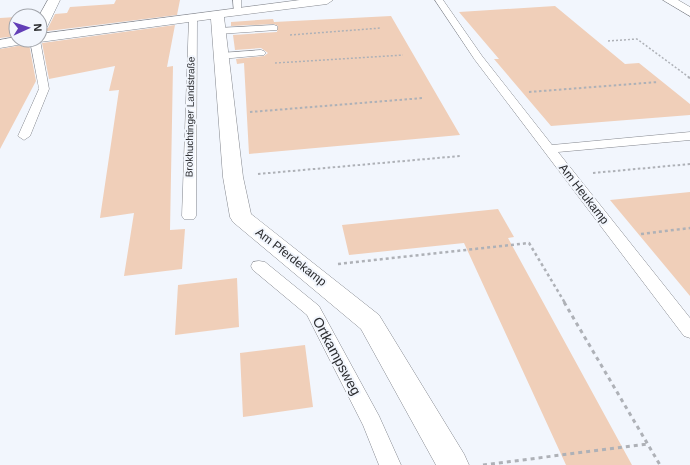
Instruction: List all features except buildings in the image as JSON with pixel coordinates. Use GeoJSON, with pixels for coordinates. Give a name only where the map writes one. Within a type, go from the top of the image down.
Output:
{"type":"FeatureCollection","features":[{"type":"Feature","properties":{"kind":"street"},"geometry":{"type":"LineString","coordinates":[[48,12],[54,0]]}},
{"type":"Feature","properties":{"kind":"street"},"geometry":{"type":"LineString","coordinates":[[48,37],[327,0]]}},
{"type":"Feature","properties":{"kind":"street"},"geometry":{"type":"LineString","coordinates":[[669,0],[690,12]]}},
{"type":"Feature","properties":{"kind":"street","name":"Am Pferdekamp"},"geometry":{"type":"LineString","coordinates":[[228,14],[221,56],[234,176],[241,217],[370,322],[453,465]]}},
{"type":"Feature","properties":{"kind":"lane","name":"Am Heukamp"},"geometry":{"type":"LineString","coordinates":[[439,0],[478,58],[690,331]]}},
{"type":"Feature","properties":{"kind":"lane"},"geometry":{"type":"LineString","coordinates":[[228,14],[274,28]]}},
{"type":"Feature","properties":{"kind":"lane","name":"Brokhuchtinger Landstraße"},"geometry":{"type":"LineString","coordinates":[[189,216],[193,18]]}},
{"type":"Feature","properties":{"kind":"lane"},"geometry":{"type":"LineString","coordinates":[[24,136],[44,89],[36,48]]}},
{"type":"Feature","properties":{"kind":"lane"},"geometry":{"type":"LineString","coordinates":[[221,56],[261,53]]}},
{"type":"Feature","properties":{"kind":"lane"},"geometry":{"type":"LineString","coordinates":[[549,148],[690,136]]}},
{"type":"Feature","properties":{"kind":"lane","name":"Ortkampsweg"},"geometry":{"type":"LineString","coordinates":[[259,266],[313,311],[372,422],[390,465]]}},
{"type":"Feature","properties":{"kind":"path"},"geometry":{"type":"LineString","coordinates":[[283,36],[381,28]]}},
{"type":"Feature","properties":{"kind":"path"},"geometry":{"type":"LineString","coordinates":[[608,41],[637,39],[690,78]]}},
{"type":"Feature","properties":{"kind":"path"},"geometry":{"type":"LineString","coordinates":[[270,64],[402,55]]}},
{"type":"Feature","properties":{"kind":"path"},"geometry":{"type":"LineString","coordinates":[[506,94],[658,82]]}},
{"type":"Feature","properties":{"kind":"path"},"geometry":{"type":"LineString","coordinates":[[227,114],[423,98]]}},
{"type":"Feature","properties":{"kind":"path"},"geometry":{"type":"LineString","coordinates":[[234,176],[460,156]]}},
{"type":"Feature","properties":{"kind":"path"},"geometry":{"type":"LineString","coordinates":[[570,176],[690,164]]}},
{"type":"Feature","properties":{"kind":"path"},"geometry":{"type":"LineString","coordinates":[[617,236],[690,228]]}},
{"type":"Feature","properties":{"kind":"path"},"geometry":{"type":"LineString","coordinates":[[304,267],[529,244],[660,465]]}},
{"type":"Feature","properties":{"kind":"path"},"geometry":{"type":"LineString","coordinates":[[481,465],[647,444]]}}]}
